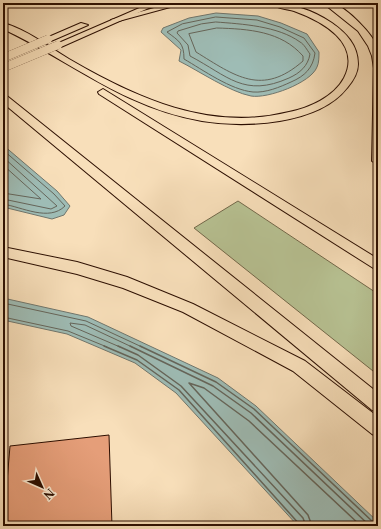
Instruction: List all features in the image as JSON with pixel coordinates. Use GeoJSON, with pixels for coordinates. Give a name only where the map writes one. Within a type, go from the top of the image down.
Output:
{"type":"FeatureCollection","features":[{"type":"Feature","properties":{"kind":"highway"},"geometry":{"type":"LineString","coordinates":[[115,20],[181,3]]}},
{"type":"Feature","properties":{"kind":"highway"},"geometry":{"type":"LineString","coordinates":[[3,28],[20,34],[121,92],[141,101],[171,111],[202,118],[229,121],[257,120],[284,116],[310,109],[330,99],[344,88],[353,74],[354,59],[351,48],[343,36],[334,28],[307,13],[273,3]]}},
{"type":"Feature","properties":{"kind":"highway"},"geometry":{"type":"LineString","coordinates":[[327,3],[358,26],[376,51],[378,68],[378,161]]}},
{"type":"Feature","properties":{"kind":"highway"},"geometry":{"type":"LineString","coordinates":[[3,28],[378,266]]}},
{"type":"Feature","properties":{"kind":"highway"},"geometry":{"type":"LineString","coordinates":[[3,98],[378,404]]}},
{"type":"Feature","properties":{"kind":"highway"},"geometry":{"type":"LineString","coordinates":[[3,252],[77,268],[128,283],[188,308],[299,366],[378,428]]}},
{"type":"Feature","properties":{"kind":"main road"},"geometry":{"type":"LineString","coordinates":[[3,58],[138,3]]}},
{"type":"Feature","properties":{"kind":"main road"},"geometry":{"type":"LineString","coordinates":[[3,68],[157,3]]}},
{"type":"Feature","properties":{"kind":"green space"},"geometry":{"type":"Polygon","coordinates":[[[238,201],[378,294],[378,375],[194,228],[238,201]]]}},
{"type":"Feature","properties":{"kind":"water"},"geometry":{"type":"Polygon","coordinates":[[[216,13],[258,16],[281,23],[307,34],[319,52],[319,62],[317,67],[306,79],[288,89],[267,95],[251,96],[224,86],[179,61],[181,50],[161,32],[163,28],[189,18],[216,13]]]}},
{"type":"Feature","properties":{"kind":"water"},"geometry":{"type":"Polygon","coordinates":[[[3,145],[57,191],[70,206],[64,215],[52,219],[3,207],[3,145]]]}},
{"type":"Feature","properties":{"kind":"water"},"geometry":{"type":"Polygon","coordinates":[[[3,298],[88,317],[218,378],[256,406],[378,522],[378,526],[298,526],[176,393],[135,363],[67,334],[3,320],[3,298]]]}},
{"type":"Feature","properties":{"kind":"building"},"geometry":{"type":"Polygon","coordinates":[[[109,435],[112,526],[3,526],[3,486],[7,482],[10,446],[109,435]]]}}]}
